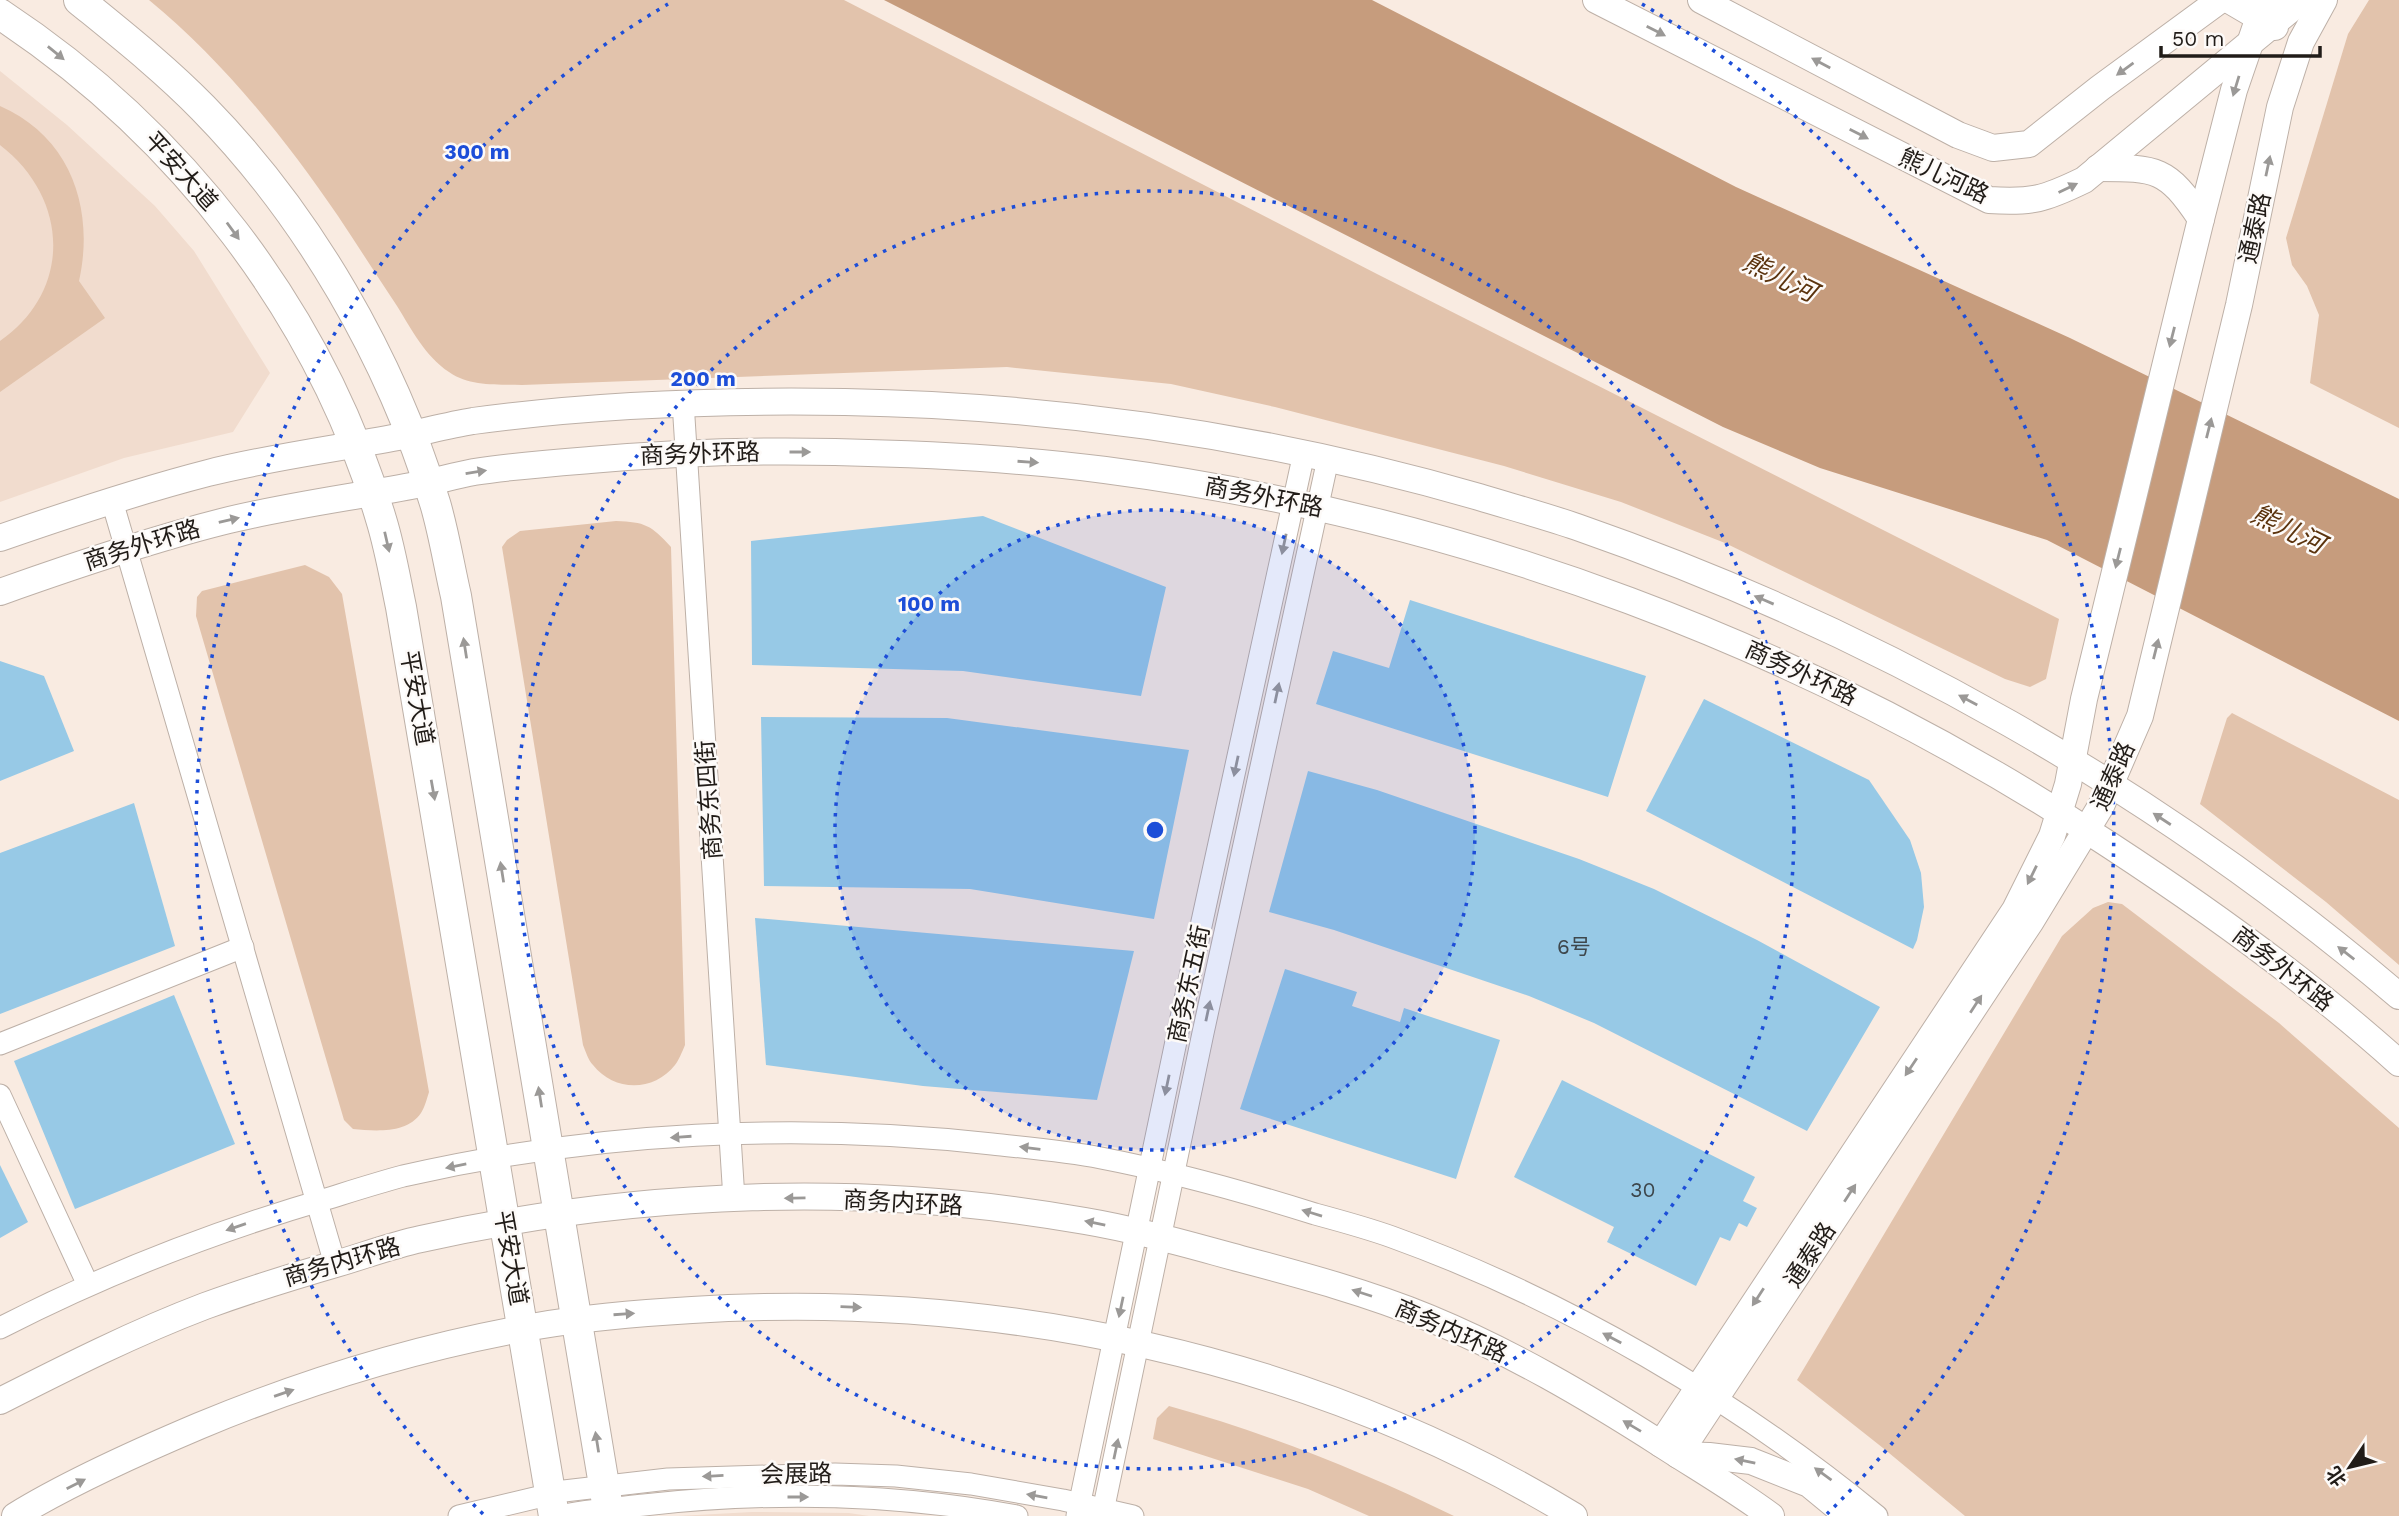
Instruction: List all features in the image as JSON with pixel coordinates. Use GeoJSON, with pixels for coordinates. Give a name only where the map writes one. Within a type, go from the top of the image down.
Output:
{"type":"FeatureCollection","features":[{"type":"Feature","properties":{"kind":"main road"},"geometry":{"type":"LineString","coordinates":[[79,0],[144,53],[204,108],[257,169],[306,236],[355,312],[411,434],[428,482],[436,505],[456,596],[606,1498]]}},
{"type":"Feature","properties":{"kind":"main road","name":"平安大道"},"geometry":{"type":"LineString","coordinates":[[0,14],[40,40],[107,95],[163,147],[213,204],[260,268],[306,340],[355,444],[382,520],[401,607],[555,1509]]}},
{"type":"Feature","properties":{"kind":"street","name":"熊儿河路"},"geometry":{"type":"LineString","coordinates":[[1595,0],[1989,200],[2023,202],[2054,195],[2084,180],[2302,0]]}},
{"type":"Feature","properties":{"kind":"street","name":"熊儿河路"},"geometry":{"type":"LineString","coordinates":[[1701,0],[1958,135],[1993,148],[2029,144],[2220,0]]}},
{"type":"Feature","properties":{"kind":"street"},"geometry":{"type":"LineString","coordinates":[[2229,0],[2301,42]]}},
{"type":"Feature","properties":{"kind":"street","name":"通泰路"},"geometry":{"type":"LineString","coordinates":[[1670,1450],[2015,910],[2052,836],[2234,90],[2251,40],[2269,0]]}},
{"type":"Feature","properties":{"kind":"street","name":"通泰路"},"geometry":{"type":"LineString","coordinates":[[1707,1393],[2031,921],[2087,830],[2110,785],[2140,716],[2239,305],[2280,107],[2301,42],[2323,0]]}},
{"type":"Feature","properties":{"kind":"street"},"geometry":{"type":"LineString","coordinates":[[2098,168],[2146,168],[2164,176],[2184,193],[2201,219]]}},
{"type":"Feature","properties":{"kind":"street","name":"商务外环路"},"geometry":{"type":"LineString","coordinates":[[0,538],[112,500],[213,472],[466,422],[683,402],[948,405],[1052,413],[1188,431],[1316,456],[1417,480],[1572,525],[1690,569],[1848,637],[1994,714],[2110,785],[2277,899],[2399,996]]}},
{"type":"Feature","properties":{"kind":"street","name":"商务东四街"},"geometry":{"type":"LineString","coordinates":[[683,402],[734,1199]]}},
{"type":"Feature","properties":{"kind":"street","name":"商务外环路"},"geometry":{"type":"LineString","coordinates":[[0,592],[126,549],[225,521],[475,472],[686,452],[884,453],[1048,463],[1181,481],[1306,505],[1404,528],[1557,573],[1672,616],[1826,682],[1969,758],[2159,877],[2258,947],[2399,1063]]}},
{"type":"Feature","properties":{"kind":"street","name":"商务东五街"},"geometry":{"type":"LineString","coordinates":[[1148,1235],[1174,1174],[1316,456]]}},
{"type":"Feature","properties":{"kind":"street"},"geometry":{"type":"LineString","coordinates":[[112,500],[335,1264]]}},
{"type":"Feature","properties":{"kind":"street","name":"商务东五街"},"geometry":{"type":"LineString","coordinates":[[1079,1510],[1126,1341],[1148,1235],[1150,1169],[1306,505]]}},
{"type":"Feature","properties":{"kind":"street"},"geometry":{"type":"LineString","coordinates":[[0,1044],[243,947]]}},
{"type":"Feature","properties":{"kind":"street"},"geometry":{"type":"LineString","coordinates":[[0,1095],[88,1285]]}},
{"type":"Feature","properties":{"kind":"street"},"geometry":{"type":"LineString","coordinates":[[0,1328],[88,1285],[178,1247],[400,1177],[494,1158],[598,1142],[731,1134],[819,1133],[946,1139],[1098,1157],[1174,1174],[1261,1197],[1391,1237],[1447,1259],[1569,1316],[1682,1377],[1791,1450],[1877,1516]]}},
{"type":"Feature","properties":{"kind":"street","name":"商务内环路"},"geometry":{"type":"LineString","coordinates":[[0,1401],[93,1354],[202,1307],[277,1281],[416,1240],[505,1222],[605,1207],[734,1199],[818,1198],[942,1203],[1086,1221],[1304,1274],[1371,1296],[1431,1319],[1544,1372],[1771,1516]]}},
{"type":"Feature","properties":{"kind":"street"},"geometry":{"type":"LineString","coordinates":[[15,1516],[140,1452],[241,1408],[310,1384],[443,1345],[577,1320],[738,1307],[852,1307],[933,1311],[1067,1328],[1126,1341],[1216,1364],[1319,1395],[1415,1434],[1493,1471],[1574,1516]]}},
{"type":"Feature","properties":{"kind":"street","name":"商务东五街"},"geometry":{"type":"LineString","coordinates":[[1103,1513],[1126,1341]]}},
{"type":"Feature","properties":{"kind":"street"},"geometry":{"type":"LineString","coordinates":[[1670,1450],[1751,1461],[1809,1484],[1848,1516]]}},
{"type":"Feature","properties":{"kind":"street","name":"会展路"},"geometry":{"type":"LineString","coordinates":[[459,1516],[555,1509],[606,1498],[668,1479],[835,1474],[896,1476],[971,1484],[1079,1510],[1133,1516]]}},
{"type":"Feature","properties":{"kind":"street","name":"会展路"},"geometry":{"type":"LineString","coordinates":[[606,1498],[894,1498],[1017,1516]]}},
{"type":"Feature","properties":{"kind":"shaded area"},"geometry":{"type":"Polygon","coordinates":[[[149,0],[844,0],[1377,274],[2059,619],[2046,679],[2030,687],[2005,679],[1725,543],[1621,502],[1504,466],[1275,407],[1171,384],[1007,367],[522,385],[484,384],[457,377],[440,366],[426,350],[345,227],[274,129],[202,48],[149,0]]]}},
{"type":"Feature","properties":{"kind":"shaded area"},"geometry":{"type":"Polygon","coordinates":[[[2369,0],[2399,0],[2399,428],[2310,383],[2319,315],[2307,286],[2292,265],[2286,238],[2348,34],[2369,0]]]}},
{"type":"Feature","properties":{"kind":"shaded area"},"geometry":{"type":"Polygon","coordinates":[[[0,71],[67,125],[155,206],[194,251],[270,373],[233,432],[124,458],[0,502],[0,71]]]}},
{"type":"Feature","properties":{"kind":"shaded area"},"geometry":{"type":"Polygon","coordinates":[[[0,106],[24,119],[45,136],[72,178],[80,202],[83,228],[79,281],[105,318],[0,392],[0,341],[24,320],[40,296],[50,271],[53,244],[50,217],[39,191],[23,167],[0,145],[0,106]]]}},
{"type":"Feature","properties":{"kind":"shaded area"},"geometry":{"type":"Polygon","coordinates":[[[616,521],[647,526],[671,547],[685,1045],[676,1063],[666,1074],[645,1084],[634,1085],[623,1084],[602,1074],[590,1061],[583,1045],[502,547],[520,531],[616,521]]]}},
{"type":"Feature","properties":{"kind":"shaded area"},"geometry":{"type":"Polygon","coordinates":[[[305,565],[329,577],[342,594],[429,1092],[422,1111],[415,1120],[390,1130],[353,1129],[344,1120],[196,616],[197,597],[202,591],[305,565]]]}},
{"type":"Feature","properties":{"kind":"shaded area"},"geometry":{"type":"Polygon","coordinates":[[[2232,713],[2399,800],[2399,965],[2326,902],[2200,804],[2227,718],[2232,713]]]}},
{"type":"Feature","properties":{"kind":"shaded area"},"geometry":{"type":"Polygon","coordinates":[[[2108,902],[2122,904],[2279,1023],[2399,1128],[2399,1516],[1965,1516],[1797,1380],[2062,936],[2093,908],[2108,902]]]}},
{"type":"Feature","properties":{"kind":"shaded area"},"geometry":{"type":"Polygon","coordinates":[[[1169,1406],[1314,1454],[1454,1516],[1369,1516],[1308,1489],[1153,1439],[1157,1418],[1169,1406]]]}},
{"type":"Feature","properties":{"kind":"shaded area"},"geometry":{"type":"Polygon","coordinates":[[[752,1512],[849,1513],[869,1516],[678,1516],[752,1512]]]}},
{"type":"Feature","properties":{"kind":"water","name":"熊儿河"},"geometry":{"type":"Polygon","coordinates":[[[884,0],[1372,0],[1736,187],[2070,338],[2399,499],[2399,721],[2047,540],[1820,468],[1723,427],[884,0]]]}},
{"type":"Feature","properties":{"kind":"building"},"geometry":{"type":"Polygon","coordinates":[[[983,516],[1166,587],[1141,696],[963,671],[752,665],[751,541],[983,516]]]}},
{"type":"Feature","properties":{"kind":"building"},"geometry":{"type":"Polygon","coordinates":[[[1410,600],[1646,676],[1608,797],[1316,704],[1333,651],[1389,668],[1410,600]]]}},
{"type":"Feature","properties":{"kind":"building"},"geometry":{"type":"Polygon","coordinates":[[[0,661],[44,676],[74,751],[0,781],[0,661]]]}},
{"type":"Feature","properties":{"kind":"building"},"geometry":{"type":"Polygon","coordinates":[[[1704,699],[1869,780],[1910,840],[1921,873],[1924,907],[1913,949],[1646,811],[1704,699]]]}},
{"type":"Feature","properties":{"kind":"building"},"geometry":{"type":"Polygon","coordinates":[[[761,717],[947,718],[1189,750],[1154,919],[970,889],[764,886],[761,717]]]}},
{"type":"Feature","properties":{"kind":"building"},"geometry":{"type":"Polygon","coordinates":[[[1308,771],[1377,790],[1579,859],[1654,889],[1757,940],[1880,1007],[1807,1131],[1594,1023],[1529,996],[1334,930],[1269,912],[1308,771]]]}},
{"type":"Feature","properties":{"kind":"building"},"geometry":{"type":"Polygon","coordinates":[[[134,803],[175,946],[0,1014],[0,853],[134,803]]]}},
{"type":"Feature","properties":{"kind":"building"},"geometry":{"type":"Polygon","coordinates":[[[755,918],[1134,951],[1097,1100],[923,1086],[766,1065],[755,918]]]}},
{"type":"Feature","properties":{"kind":"building"},"geometry":{"type":"Polygon","coordinates":[[[1285,969],[1357,992],[1352,1006],[1400,1022],[1404,1008],[1500,1040],[1456,1179],[1240,1109],[1285,969]]]}},
{"type":"Feature","properties":{"kind":"building"},"geometry":{"type":"Polygon","coordinates":[[[174,995],[235,1144],[75,1209],[14,1061],[174,995]]]}},
{"type":"Feature","properties":{"kind":"building"},"geometry":{"type":"Polygon","coordinates":[[[1562,1080],[1755,1177],[1743,1201],[1757,1208],[1747,1227],[1739,1223],[1730,1241],[1720,1237],[1696,1286],[1607,1242],[1614,1227],[1514,1177],[1562,1080]]]}},
{"type":"Feature","properties":{"kind":"building"},"geometry":{"type":"Polygon","coordinates":[[[0,1165],[28,1222],[0,1238],[0,1165]]]}}]}
